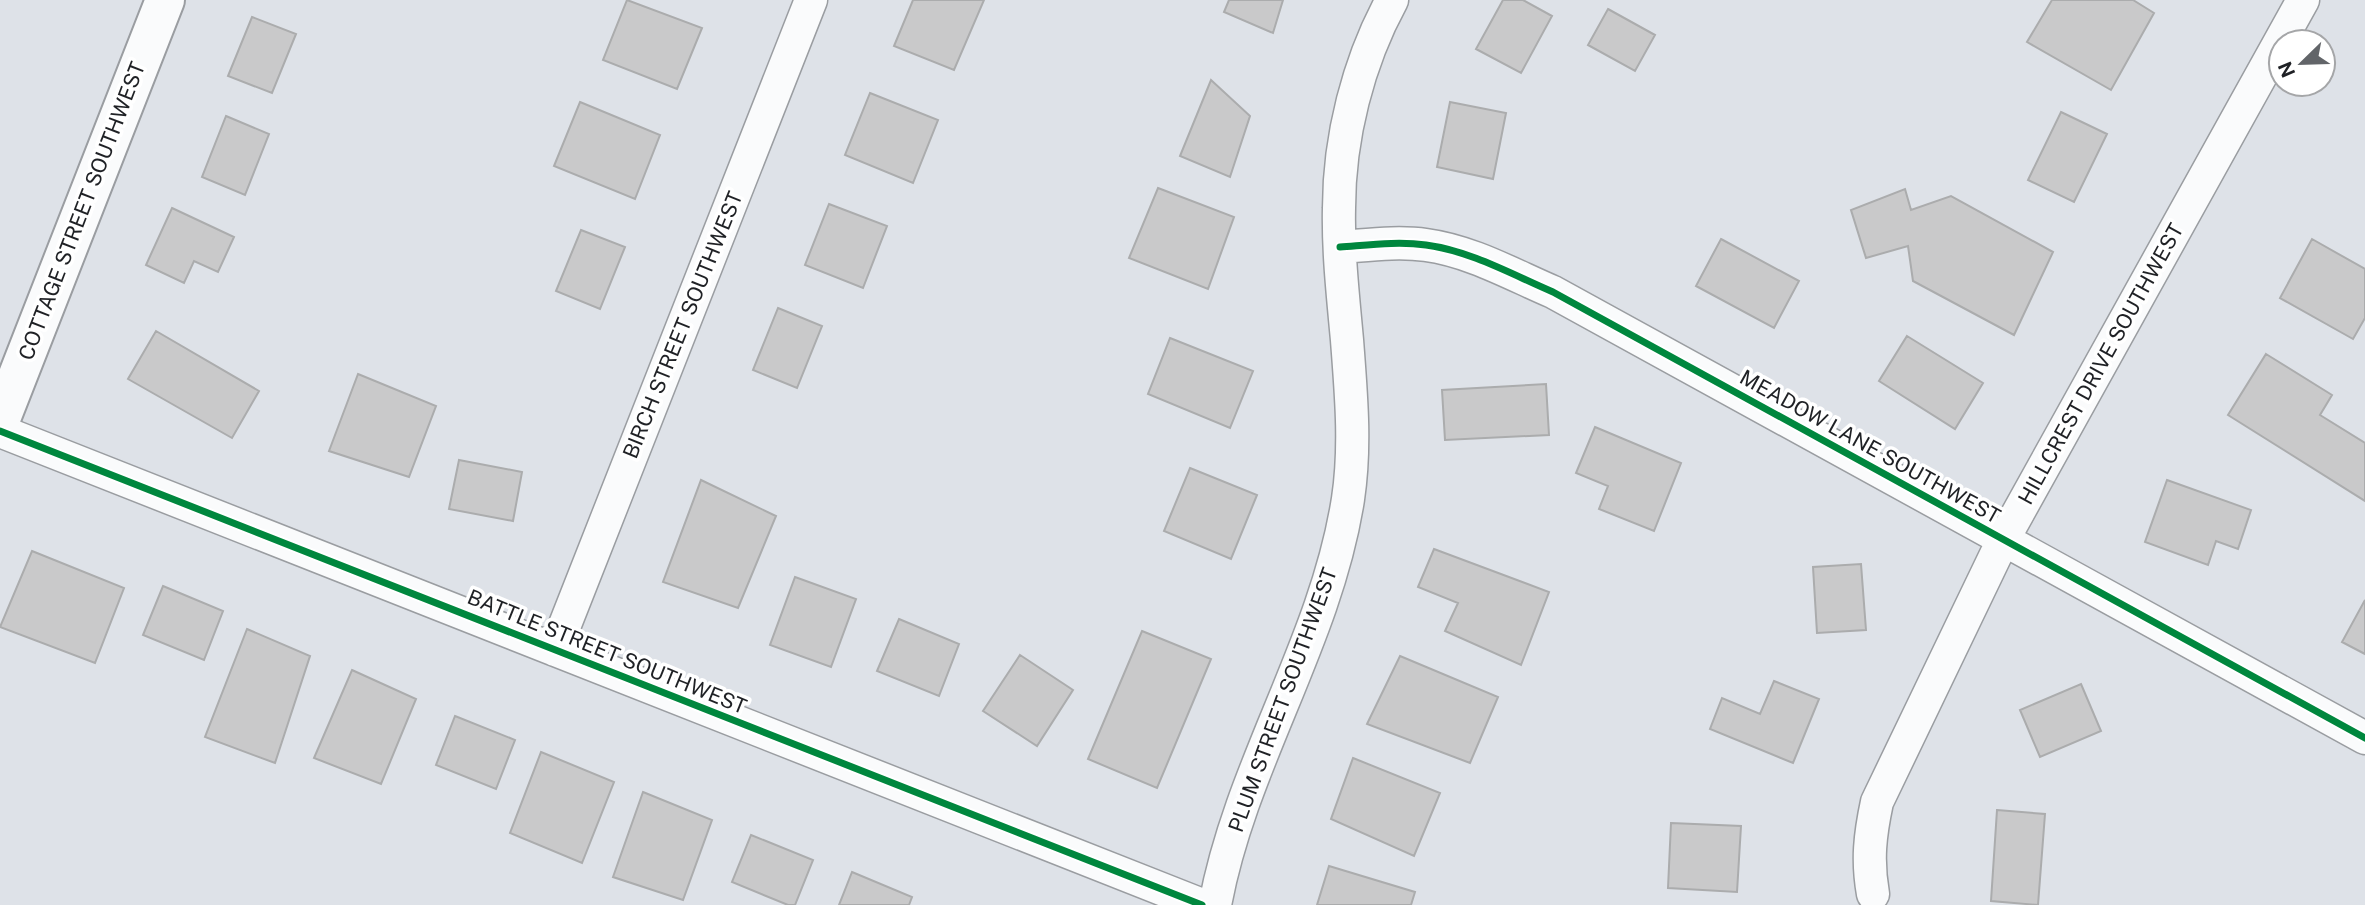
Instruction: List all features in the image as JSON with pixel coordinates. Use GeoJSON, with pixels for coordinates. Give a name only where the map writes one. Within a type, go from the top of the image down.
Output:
{"type":"FeatureCollection","features":[{"type":"Feature","properties":{"kind":"street","name":"COTTAGE STREET SOUTHWEST"},"geometry":{"type":"LineString","coordinates":[[0,421],[165,0]]}},
{"type":"Feature","properties":{"kind":"street","name":"BIRCH STREET SOUTHWEST"},"geometry":{"type":"LineString","coordinates":[[555,650],[811,0]]}},
{"type":"Feature","properties":{"kind":"street","name":"PLUM STREET SOUTHWEST"},"geometry":{"type":"LineString","coordinates":[[1215,905],[1238,813],[1313,628],[1334,565],[1348,498],[1353,427],[1340,247],[1339,206],[1344,146],[1359,80],[1392,0]]}},
{"type":"Feature","properties":{"kind":"street","name":"HILLCREST DRIVE SOUTHWEST"},"geometry":{"type":"LineString","coordinates":[[1873,894],[1869,841],[1877,802],[2003,540],[2303,0]]}},
{"type":"Feature","properties":{"kind":"street","name":"MEADOW LANE SOUTHWEST"},"geometry":{"type":"LineString","coordinates":[[1340,247],[1427,245],[1467,255],[1553,292],[2365,738]]}},
{"type":"Feature","properties":{"kind":"street","name":"BATTLE STREET SOUTHWEST"},"geometry":{"type":"LineString","coordinates":[[0,431],[1202,905]]}},
{"type":"Feature","properties":{"kind":"building"},"geometry":{"type":"Polygon","coordinates":[[[627,0],[702,28],[677,89],[603,60],[627,0]]]}},
{"type":"Feature","properties":{"kind":"building"},"geometry":{"type":"Polygon","coordinates":[[[913,0],[984,0],[954,70],[894,46],[913,0]]]}},
{"type":"Feature","properties":{"kind":"building"},"geometry":{"type":"Polygon","coordinates":[[[1229,0],[1283,0],[1273,33],[1224,12],[1229,0]]]}},
{"type":"Feature","properties":{"kind":"building"},"geometry":{"type":"Polygon","coordinates":[[[1503,0],[1523,0],[1552,16],[1521,73],[1476,49],[1503,0]]]}},
{"type":"Feature","properties":{"kind":"building"},"geometry":{"type":"Polygon","coordinates":[[[2052,0],[2133,0],[2154,13],[2111,90],[2027,42],[2052,0]]]}},
{"type":"Feature","properties":{"kind":"building"},"geometry":{"type":"Polygon","coordinates":[[[1608,9],[1655,35],[1635,71],[1588,45],[1608,9]]]}},
{"type":"Feature","properties":{"kind":"building"},"geometry":{"type":"Polygon","coordinates":[[[252,17],[296,34],[272,93],[228,76],[252,17]]]}},
{"type":"Feature","properties":{"kind":"building"},"geometry":{"type":"Polygon","coordinates":[[[1211,80],[1250,116],[1230,177],[1180,156],[1211,80]]]}},
{"type":"Feature","properties":{"kind":"building"},"geometry":{"type":"Polygon","coordinates":[[[870,93],[938,120],[913,183],[845,155],[870,93]]]}},
{"type":"Feature","properties":{"kind":"building"},"geometry":{"type":"Polygon","coordinates":[[[580,102],[660,135],[635,199],[554,166],[580,102]]]}},
{"type":"Feature","properties":{"kind":"building"},"geometry":{"type":"Polygon","coordinates":[[[1450,102],[1506,113],[1493,179],[1437,167],[1450,102]]]}},
{"type":"Feature","properties":{"kind":"building"},"geometry":{"type":"Polygon","coordinates":[[[2061,112],[2107,134],[2074,202],[2028,180],[2061,112]]]}},
{"type":"Feature","properties":{"kind":"building"},"geometry":{"type":"Polygon","coordinates":[[[226,116],[269,134],[245,195],[202,177],[226,116]]]}},
{"type":"Feature","properties":{"kind":"building"},"geometry":{"type":"Polygon","coordinates":[[[1158,188],[1234,217],[1208,289],[1129,258],[1158,188]]]}},
{"type":"Feature","properties":{"kind":"building"},"geometry":{"type":"Polygon","coordinates":[[[1905,189],[1911,210],[1951,196],[2053,252],[2014,335],[1913,281],[1908,246],[1866,258],[1851,210],[1905,189]]]}},
{"type":"Feature","properties":{"kind":"building"},"geometry":{"type":"Polygon","coordinates":[[[829,204],[887,226],[863,288],[805,265],[829,204]]]}},
{"type":"Feature","properties":{"kind":"building"},"geometry":{"type":"Polygon","coordinates":[[[172,208],[234,237],[218,272],[194,261],[184,283],[146,265],[172,208]]]}},
{"type":"Feature","properties":{"kind":"building"},"geometry":{"type":"Polygon","coordinates":[[[581,230],[625,247],[600,309],[556,291],[581,230]]]}},
{"type":"Feature","properties":{"kind":"building"},"geometry":{"type":"Polygon","coordinates":[[[1721,239],[1799,281],[1774,328],[1696,286],[1721,239]]]}},
{"type":"Feature","properties":{"kind":"building"},"geometry":{"type":"Polygon","coordinates":[[[2312,239],[2365,269],[2365,318],[2353,339],[2280,298],[2312,239]]]}},
{"type":"Feature","properties":{"kind":"building"},"geometry":{"type":"Polygon","coordinates":[[[778,308],[822,326],[797,388],[753,370],[778,308]]]}},
{"type":"Feature","properties":{"kind":"building"},"geometry":{"type":"Polygon","coordinates":[[[156,331],[259,391],[232,438],[128,379],[156,331]]]}},
{"type":"Feature","properties":{"kind":"building"},"geometry":{"type":"Polygon","coordinates":[[[1907,336],[1983,383],[1955,429],[1879,381],[1907,336]]]}},
{"type":"Feature","properties":{"kind":"building"},"geometry":{"type":"Polygon","coordinates":[[[1170,338],[1253,371],[1230,428],[1148,394],[1170,338]]]}},
{"type":"Feature","properties":{"kind":"building"},"geometry":{"type":"Polygon","coordinates":[[[2266,354],[2332,395],[2320,415],[2365,443],[2365,501],[2228,415],[2266,354]]]}},
{"type":"Feature","properties":{"kind":"building"},"geometry":{"type":"Polygon","coordinates":[[[358,374],[436,406],[409,477],[329,451],[358,374]]]}},
{"type":"Feature","properties":{"kind":"building"},"geometry":{"type":"Polygon","coordinates":[[[1546,384],[1549,435],[1445,440],[1442,390],[1546,384]]]}},
{"type":"Feature","properties":{"kind":"building"},"geometry":{"type":"Polygon","coordinates":[[[1595,427],[1681,463],[1654,531],[1599,509],[1608,486],[1576,473],[1595,427]]]}},
{"type":"Feature","properties":{"kind":"building"},"geometry":{"type":"Polygon","coordinates":[[[459,460],[522,472],[513,521],[449,509],[459,460]]]}},
{"type":"Feature","properties":{"kind":"building"},"geometry":{"type":"Polygon","coordinates":[[[1190,468],[1257,495],[1231,559],[1164,531],[1190,468]]]}},
{"type":"Feature","properties":{"kind":"building"},"geometry":{"type":"Polygon","coordinates":[[[701,480],[776,516],[738,608],[663,582],[701,480]]]}},
{"type":"Feature","properties":{"kind":"building"},"geometry":{"type":"Polygon","coordinates":[[[2167,480],[2251,510],[2238,549],[2216,541],[2208,565],[2145,542],[2167,480]]]}},
{"type":"Feature","properties":{"kind":"building"},"geometry":{"type":"Polygon","coordinates":[[[1434,549],[1549,592],[1521,665],[1445,631],[1458,603],[1418,587],[1434,549]]]}},
{"type":"Feature","properties":{"kind":"building"},"geometry":{"type":"Polygon","coordinates":[[[32,551],[124,588],[95,663],[0,627],[32,551]]]}},
{"type":"Feature","properties":{"kind":"building"},"geometry":{"type":"Polygon","coordinates":[[[1861,564],[1866,630],[1817,633],[1813,567],[1861,564]]]}},
{"type":"Feature","properties":{"kind":"building"},"geometry":{"type":"Polygon","coordinates":[[[795,577],[856,599],[831,667],[770,645],[795,577]]]}},
{"type":"Feature","properties":{"kind":"building"},"geometry":{"type":"Polygon","coordinates":[[[163,586],[223,611],[204,660],[143,635],[163,586]]]}},
{"type":"Feature","properties":{"kind":"building"},"geometry":{"type":"Polygon","coordinates":[[[2365,600],[2365,654],[2342,642],[2365,600]]]}},
{"type":"Feature","properties":{"kind":"building"},"geometry":{"type":"Polygon","coordinates":[[[899,619],[959,644],[939,696],[877,671],[899,619]]]}},
{"type":"Feature","properties":{"kind":"building"},"geometry":{"type":"Polygon","coordinates":[[[247,629],[310,656],[275,763],[205,737],[247,629]]]}},
{"type":"Feature","properties":{"kind":"building"},"geometry":{"type":"Polygon","coordinates":[[[1142,631],[1211,659],[1157,788],[1088,759],[1142,631]]]}},
{"type":"Feature","properties":{"kind":"building"},"geometry":{"type":"Polygon","coordinates":[[[1020,655],[1073,690],[1037,746],[983,711],[1020,655]]]}},
{"type":"Feature","properties":{"kind":"building"},"geometry":{"type":"Polygon","coordinates":[[[1400,656],[1498,697],[1470,763],[1367,724],[1400,656]]]}},
{"type":"Feature","properties":{"kind":"building"},"geometry":{"type":"Polygon","coordinates":[[[352,670],[416,699],[381,784],[314,758],[352,670]]]}},
{"type":"Feature","properties":{"kind":"building"},"geometry":{"type":"Polygon","coordinates":[[[1774,681],[1819,699],[1793,763],[1710,729],[1722,698],[1760,714],[1774,681]]]}},
{"type":"Feature","properties":{"kind":"building"},"geometry":{"type":"Polygon","coordinates":[[[2081,684],[2101,731],[2040,757],[2020,710],[2081,684]]]}},
{"type":"Feature","properties":{"kind":"building"},"geometry":{"type":"Polygon","coordinates":[[[455,716],[515,740],[496,789],[436,765],[455,716]]]}},
{"type":"Feature","properties":{"kind":"building"},"geometry":{"type":"Polygon","coordinates":[[[541,752],[614,782],[582,863],[510,833],[541,752]]]}},
{"type":"Feature","properties":{"kind":"building"},"geometry":{"type":"Polygon","coordinates":[[[1353,758],[1440,793],[1414,856],[1331,819],[1353,758]]]}},
{"type":"Feature","properties":{"kind":"building"},"geometry":{"type":"Polygon","coordinates":[[[643,792],[712,820],[683,900],[613,877],[643,792]]]}},
{"type":"Feature","properties":{"kind":"building"},"geometry":{"type":"Polygon","coordinates":[[[1997,810],[2045,814],[2038,905],[1991,901],[1997,810]]]}},
{"type":"Feature","properties":{"kind":"building"},"geometry":{"type":"Polygon","coordinates":[[[1671,823],[1741,826],[1737,892],[1668,888],[1671,823]]]}},
{"type":"Feature","properties":{"kind":"building"},"geometry":{"type":"Polygon","coordinates":[[[751,835],[813,860],[795,905],[788,905],[732,882],[751,835]]]}},
{"type":"Feature","properties":{"kind":"building"},"geometry":{"type":"Polygon","coordinates":[[[1329,866],[1415,892],[1411,905],[1317,905],[1329,866]]]}},
{"type":"Feature","properties":{"kind":"building"},"geometry":{"type":"Polygon","coordinates":[[[852,872],[912,897],[909,905],[839,905],[852,872]]]}},
{"type":"Feature","properties":{"kind":"cycle path"},"geometry":{"type":"LineString","coordinates":[[1340,247],[1405,243],[1443,248],[1491,264],[1553,292],[2365,738]]}},
{"type":"Feature","properties":{"kind":"cycle path"},"geometry":{"type":"LineString","coordinates":[[0,431],[1202,905]]}}]}
